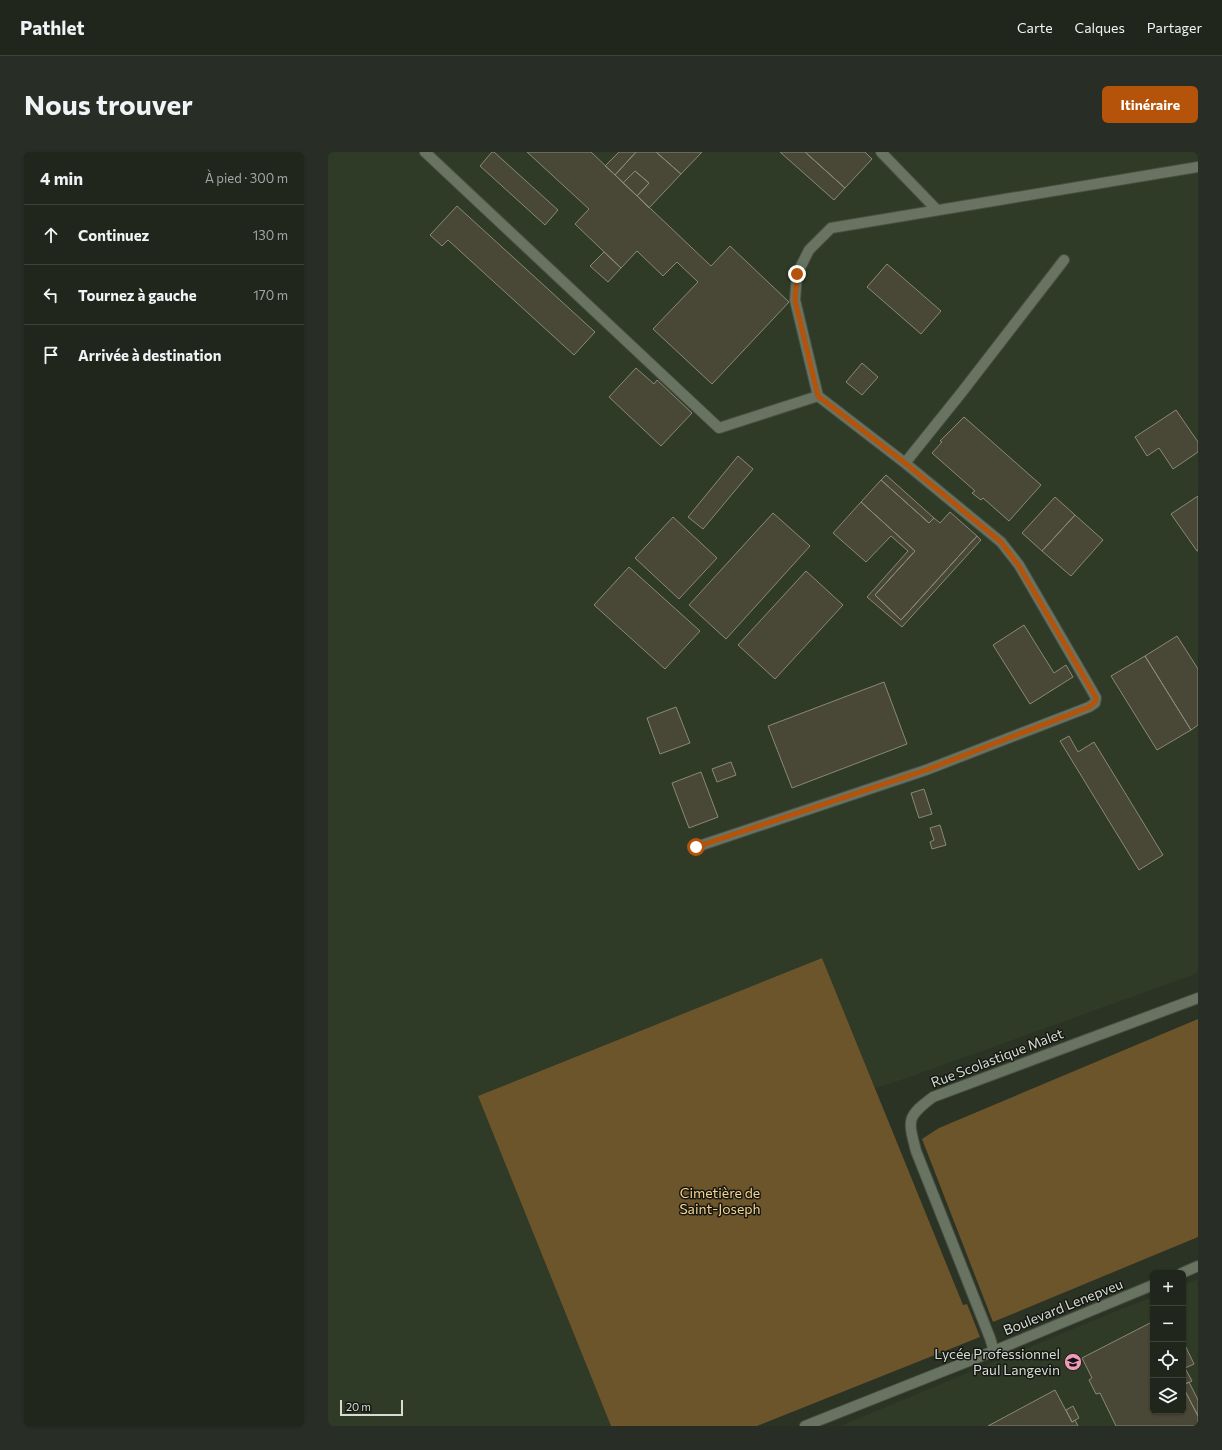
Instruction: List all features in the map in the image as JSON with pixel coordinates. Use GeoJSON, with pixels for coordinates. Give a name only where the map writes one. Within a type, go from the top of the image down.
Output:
{"type":"FeatureCollection","features":[{"type":"Feature","properties":{"kind":"street"},"geometry":{"type":"LineString","coordinates":[[426,152],[719,428],[818,396]]}},
{"type":"Feature","properties":{"kind":"street"},"geometry":{"type":"LineString","coordinates":[[881,152],[937,210]]}},
{"type":"Feature","properties":{"kind":"street"},"geometry":{"type":"LineString","coordinates":[[696,847],[926,770],[1089,707],[1095,702],[1096,698],[1019,566],[1001,542],[905,463],[818,396],[795,300],[797,274],[809,250],[831,228],[1198,167]]}},
{"type":"Feature","properties":{"kind":"street"},"geometry":{"type":"LineString","coordinates":[[905,463],[1064,260]]}},
{"type":"Feature","properties":{"kind":"street","name":"Rue Scolastique Malet"},"geometry":{"type":"LineString","coordinates":[[994,1351],[916,1151],[910,1120],[918,1108],[933,1097],[1198,998]]}},
{"type":"Feature","properties":{"kind":"street"},"geometry":{"type":"LineString","coordinates":[[1186,1271],[1198,1266]]}},
{"type":"Feature","properties":{"kind":"street","name":"Boulevard Lenepveu"},"geometry":{"type":"LineString","coordinates":[[805,1426],[994,1351],[1150,1286]]}},
{"type":"Feature","properties":{"kind":"shaded area"},"geometry":{"type":"Polygon","coordinates":[[[328,152],[1198,152],[1198,973],[907,1078],[875,1088],[822,958],[478,1096],[611,1426],[328,1426],[328,152]]]}},
{"type":"Feature","properties":{"kind":"shaded area","name":"Lycée Professionnel Paul Langevin"},"geometry":{"type":"Polygon","coordinates":[[[1198,1279],[1198,1426],[840,1426],[1150,1298],[1150,1414],[1186,1414],[1186,1284],[1198,1279]]]}},
{"type":"Feature","properties":{"kind":"green space","name":"Cimetière de Saint-Joseph"},"geometry":{"type":"Polygon","coordinates":[[[822,958],[963,1305],[967,1304],[980,1337],[757,1426],[611,1426],[478,1096],[822,958]]]}},
{"type":"Feature","properties":{"kind":"green space"},"geometry":{"type":"Polygon","coordinates":[[[1198,1019],[1198,1237],[993,1322],[922,1139],[939,1128],[1198,1019]]]}},
{"type":"Feature","properties":{"kind":"building"},"geometry":{"type":"Polygon","coordinates":[[[492,152],[494,152],[558,210],[545,225],[480,166],[492,152]]]}},
{"type":"Feature","properties":{"kind":"building"},"geometry":{"type":"Polygon","coordinates":[[[527,152],[591,152],[711,266],[730,246],[789,302],[712,384],[653,329],[698,282],[677,262],[663,276],[637,251],[621,268],[575,224],[589,209],[527,152]]]}},
{"type":"Feature","properties":{"kind":"building"},"geometry":{"type":"Polygon","coordinates":[[[619,152],[636,152],[615,175],[605,166],[619,152]]]}},
{"type":"Feature","properties":{"kind":"building"},"geometry":{"type":"Polygon","coordinates":[[[636,152],[656,152],[681,174],[649,208],[637,196],[649,183],[635,171],[623,183],[615,175],[636,152]]]}},
{"type":"Feature","properties":{"kind":"building"},"geometry":{"type":"Polygon","coordinates":[[[656,152],[702,152],[681,174],[656,152]]]}},
{"type":"Feature","properties":{"kind":"building"},"geometry":{"type":"Polygon","coordinates":[[[780,152],[805,152],[845,188],[834,200],[780,152]]]}},
{"type":"Feature","properties":{"kind":"building"},"geometry":{"type":"Polygon","coordinates":[[[805,152],[865,152],[872,159],[845,188],[805,152]]]}},
{"type":"Feature","properties":{"kind":"building"},"geometry":{"type":"Polygon","coordinates":[[[635,171],[649,183],[637,196],[623,183],[635,171]]]}},
{"type":"Feature","properties":{"kind":"building"},"geometry":{"type":"Polygon","coordinates":[[[457,206],[595,332],[574,355],[448,240],[442,246],[430,235],[457,206]]]}},
{"type":"Feature","properties":{"kind":"building"},"geometry":{"type":"Polygon","coordinates":[[[604,252],[621,268],[608,282],[590,266],[604,252]]]}},
{"type":"Feature","properties":{"kind":"building"},"geometry":{"type":"Polygon","coordinates":[[[887,264],[941,311],[921,334],[867,287],[887,264]]]}},
{"type":"Feature","properties":{"kind":"building"},"geometry":{"type":"Polygon","coordinates":[[[862,363],[878,377],[862,395],[846,382],[862,363]]]}},
{"type":"Feature","properties":{"kind":"building"},"geometry":{"type":"Polygon","coordinates":[[[636,368],[654,384],[657,380],[692,413],[661,446],[609,397],[636,368]]]}},
{"type":"Feature","properties":{"kind":"building"},"geometry":{"type":"Polygon","coordinates":[[[1176,410],[1198,442],[1198,452],[1173,469],[1159,448],[1147,456],[1135,437],[1176,410]]]}},
{"type":"Feature","properties":{"kind":"building"},"geometry":{"type":"Polygon","coordinates":[[[964,417],[1041,485],[1009,521],[983,498],[981,500],[972,493],[975,491],[932,453],[942,442],[940,441],[964,417]]]}},
{"type":"Feature","properties":{"kind":"building"},"geometry":{"type":"Polygon","coordinates":[[[738,456],[753,469],[703,529],[688,517],[738,456]]]}},
{"type":"Feature","properties":{"kind":"building"},"geometry":{"type":"Polygon","coordinates":[[[886,475],[934,518],[929,523],[881,480],[886,475]]]}},
{"type":"Feature","properties":{"kind":"building"},"geometry":{"type":"Polygon","coordinates":[[[881,480],[929,523],[934,518],[940,523],[950,512],[977,536],[901,620],[875,595],[915,551],[861,502],[881,480]]]}},
{"type":"Feature","properties":{"kind":"building"},"geometry":{"type":"Polygon","coordinates":[[[1198,496],[1198,551],[1197,551],[1171,514],[1198,496]]]}},
{"type":"Feature","properties":{"kind":"building"},"geometry":{"type":"Polygon","coordinates":[[[1055,497],[1075,515],[1042,551],[1022,533],[1055,497]]]}},
{"type":"Feature","properties":{"kind":"building"},"geometry":{"type":"Polygon","coordinates":[[[861,502],[915,551],[875,595],[901,620],[977,536],[981,540],[902,627],[867,597],[908,551],[891,536],[866,562],[833,533],[861,502]]]}},
{"type":"Feature","properties":{"kind":"building"},"geometry":{"type":"Polygon","coordinates":[[[773,513],[810,546],[726,639],[689,605],[773,513]]]}},
{"type":"Feature","properties":{"kind":"building"},"geometry":{"type":"Polygon","coordinates":[[[1075,515],[1103,540],[1071,576],[1042,551],[1075,515]]]}},
{"type":"Feature","properties":{"kind":"building"},"geometry":{"type":"Polygon","coordinates":[[[673,517],[717,558],[679,599],[635,558],[673,517]]]}},
{"type":"Feature","properties":{"kind":"building"},"geometry":{"type":"Polygon","coordinates":[[[629,567],[700,631],[665,669],[594,605],[629,567]]]}},
{"type":"Feature","properties":{"kind":"building"},"geometry":{"type":"Polygon","coordinates":[[[806,571],[843,605],[775,679],[738,645],[806,571]]]}},
{"type":"Feature","properties":{"kind":"building"},"geometry":{"type":"Polygon","coordinates":[[[1024,625],[1054,673],[1066,665],[1073,677],[1030,704],[993,645],[1024,625]]]}},
{"type":"Feature","properties":{"kind":"building"},"geometry":{"type":"Polygon","coordinates":[[[1177,636],[1198,669],[1198,725],[1191,730],[1145,656],[1177,636]]]}},
{"type":"Feature","properties":{"kind":"building"},"geometry":{"type":"Polygon","coordinates":[[[1145,656],[1191,730],[1157,750],[1111,676],[1145,656]]]}},
{"type":"Feature","properties":{"kind":"building"},"geometry":{"type":"Polygon","coordinates":[[[884,682],[907,744],[792,788],[768,726],[884,682]]]}},
{"type":"Feature","properties":{"kind":"building"},"geometry":{"type":"Polygon","coordinates":[[[676,707],[690,743],[660,754],[647,718],[676,707]]]}},
{"type":"Feature","properties":{"kind":"building"},"geometry":{"type":"Polygon","coordinates":[[[1069,736],[1078,752],[1094,742],[1163,855],[1139,870],[1060,741],[1069,736]]]}},
{"type":"Feature","properties":{"kind":"building"},"geometry":{"type":"Polygon","coordinates":[[[731,762],[736,775],[717,782],[712,769],[731,762]]]}},
{"type":"Feature","properties":{"kind":"building"},"geometry":{"type":"Polygon","coordinates":[[[701,772],[718,817],[689,828],[672,783],[701,772]]]}},
{"type":"Feature","properties":{"kind":"building"},"geometry":{"type":"Polygon","coordinates":[[[924,789],[932,814],[919,818],[911,793],[924,789]]]}},
{"type":"Feature","properties":{"kind":"building"},"geometry":{"type":"Polygon","coordinates":[[[940,825],[946,845],[932,849],[930,842],[934,840],[930,828],[940,825]]]}},
{"type":"Feature","properties":{"kind":"building"},"geometry":{"type":"Polygon","coordinates":[[[1150,1323],[1150,1414],[1186,1414],[1186,1393],[1198,1416],[1198,1426],[1116,1426],[1100,1393],[1096,1394],[1089,1380],[1092,1378],[1082,1358],[1150,1323]]]}},
{"type":"Feature","properties":{"kind":"building"},"geometry":{"type":"Polygon","coordinates":[[[1186,1347],[1194,1364],[1186,1368],[1186,1347]]]}},
{"type":"Feature","properties":{"kind":"building"},"geometry":{"type":"Polygon","coordinates":[[[1186,1370],[1192,1381],[1186,1384],[1186,1370]]]}},
{"type":"Feature","properties":{"kind":"building"},"geometry":{"type":"Polygon","coordinates":[[[1189,1382],[1198,1400],[1198,1416],[1186,1393],[1186,1384],[1189,1382]]]}},
{"type":"Feature","properties":{"kind":"building"},"geometry":{"type":"Polygon","coordinates":[[[1055,1390],[1072,1422],[1075,1420],[1078,1426],[988,1426],[1055,1390]]]}},
{"type":"Feature","properties":{"kind":"building"},"geometry":{"type":"Polygon","coordinates":[[[1073,1406],[1079,1418],[1072,1422],[1066,1410],[1073,1406]]]}},
{"type":"Feature","properties":{"kind":"place","name":"Lycée Professionnel Paul Langevin"},"geometry":{"type":"Point","coordinates":[1073,1362]}},
{"type":"Feature","properties":{"kind":"route"},"geometry":{"type":"LineString","coordinates":[[696,847],[926,770],[1089,707],[1095,702],[1096,698],[1019,566],[1001,542],[905,463],[818,396],[795,300],[797,274]]}}]}
